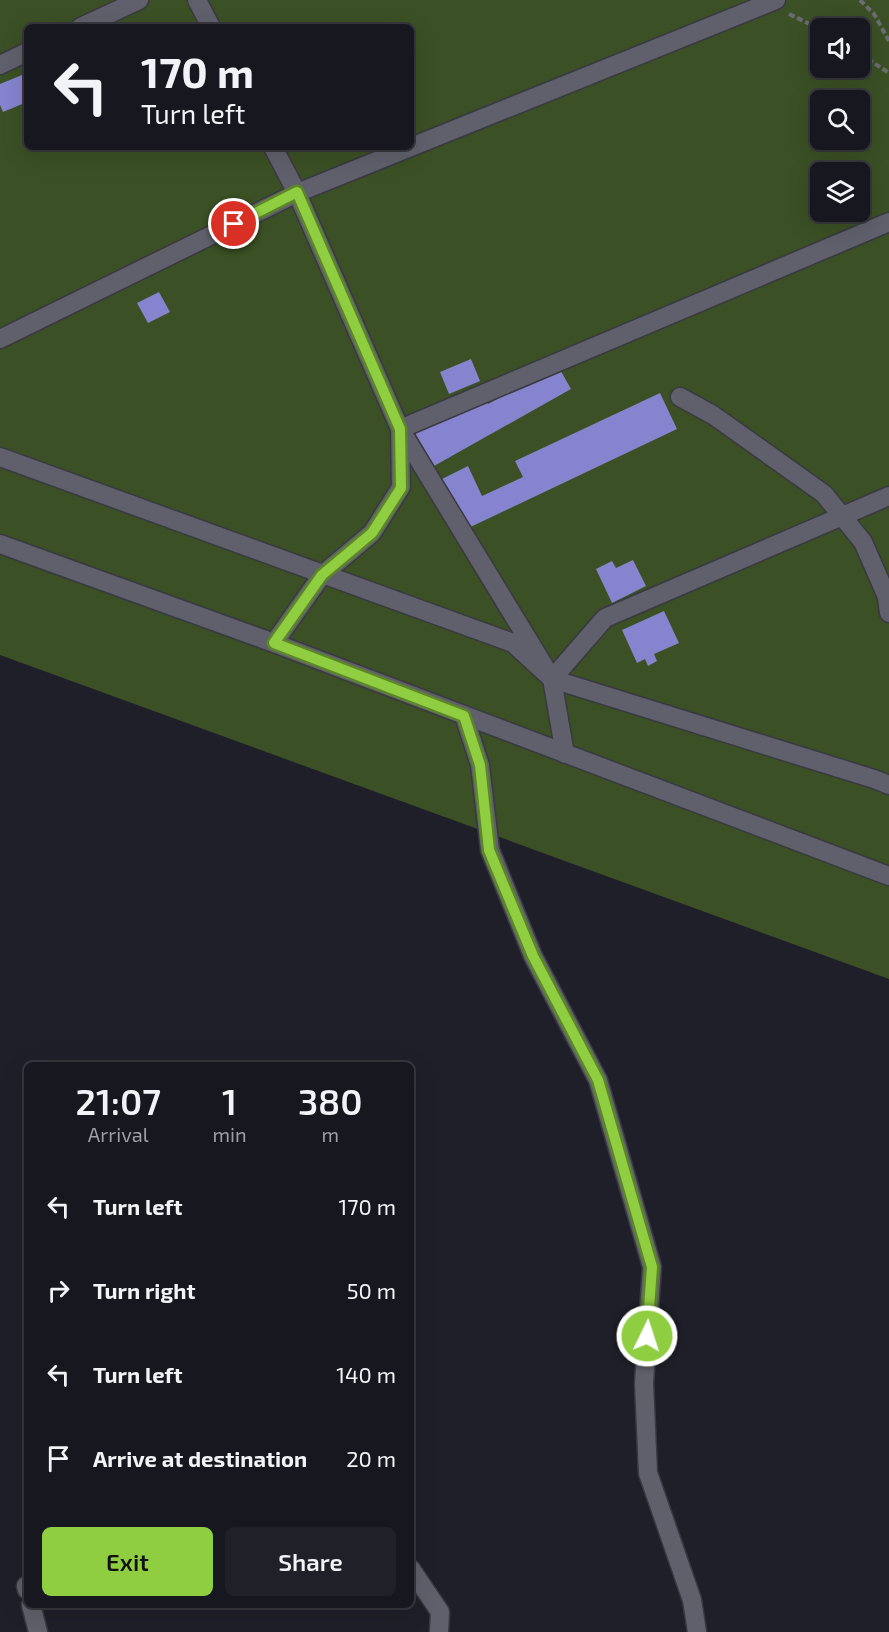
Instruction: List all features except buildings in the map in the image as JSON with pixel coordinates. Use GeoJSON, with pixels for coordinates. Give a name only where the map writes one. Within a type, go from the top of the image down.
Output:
{"type":"FeatureCollection","features":[{"type":"Feature","properties":{"kind":"street"},"geometry":{"type":"LineString","coordinates":[[87,24],[139,0]]}},
{"type":"Feature","properties":{"kind":"street"},"geometry":{"type":"LineString","coordinates":[[197,0],[209,24]]}},
{"type":"Feature","properties":{"kind":"street"},"geometry":{"type":"LineString","coordinates":[[414,146],[772,2]]}},
{"type":"Feature","properties":{"kind":"street"},"geometry":{"type":"LineString","coordinates":[[0,65],[24,53]]}},
{"type":"Feature","properties":{"kind":"street"},"geometry":{"type":"LineString","coordinates":[[275,150],[297,192],[400,429],[552,679],[565,754]]}},
{"type":"Feature","properties":{"kind":"street"},"geometry":{"type":"LineString","coordinates":[[0,339],[297,192],[403,150]]}},
{"type":"Feature","properties":{"kind":"street"},"geometry":{"type":"LineString","coordinates":[[400,429],[889,222]]}},
{"type":"Feature","properties":{"kind":"street"},"geometry":{"type":"LineString","coordinates":[[680,397],[713,415],[824,494],[862,542],[887,597],[889,613]]}},
{"type":"Feature","properties":{"kind":"street"},"geometry":{"type":"LineString","coordinates":[[274,643],[322,575],[372,533],[401,488],[400,429]]}},
{"type":"Feature","properties":{"kind":"street"},"geometry":{"type":"LineString","coordinates":[[0,457],[513,643],[552,679],[884,778]]}},
{"type":"Feature","properties":{"kind":"street"},"geometry":{"type":"LineString","coordinates":[[552,679],[605,618],[889,496]]}},
{"type":"Feature","properties":{"kind":"street"},"geometry":{"type":"LineString","coordinates":[[0,544],[274,643],[889,876]]}},
{"type":"Feature","properties":{"kind":"street"},"geometry":{"type":"LineString","coordinates":[[464,716],[480,765],[489,850],[533,956],[598,1080],[652,1267],[644,1383],[648,1473],[692,1600],[697,1632]]}},
{"type":"Feature","properties":{"kind":"street"},"geometry":{"type":"LineString","coordinates":[[414,1573],[440,1612],[439,1632]]}},
{"type":"Feature","properties":{"kind":"street"},"geometry":{"type":"LineString","coordinates":[[32,1608],[38,1632]]}},
{"type":"Feature","properties":{"kind":"path"},"geometry":{"type":"LineString","coordinates":[[860,0],[874,14],[889,41]]}},
{"type":"Feature","properties":{"kind":"path"},"geometry":{"type":"LineString","coordinates":[[772,2],[810,23]]}},
{"type":"Feature","properties":{"kind":"path"},"geometry":{"type":"LineString","coordinates":[[870,61],[889,73]]}},
{"type":"Feature","properties":{"kind":"green space"},"geometry":{"type":"Polygon","coordinates":[[[0,0],[889,0],[889,979],[0,655],[0,0]]]}},
{"type":"Feature","properties":{"kind":"route"},"geometry":{"type":"LineString","coordinates":[[234,224],[297,192],[400,429],[401,488],[372,533],[322,575],[274,643],[464,716],[480,765],[489,850],[533,956],[598,1080],[652,1267],[647,1336]]}}]}
